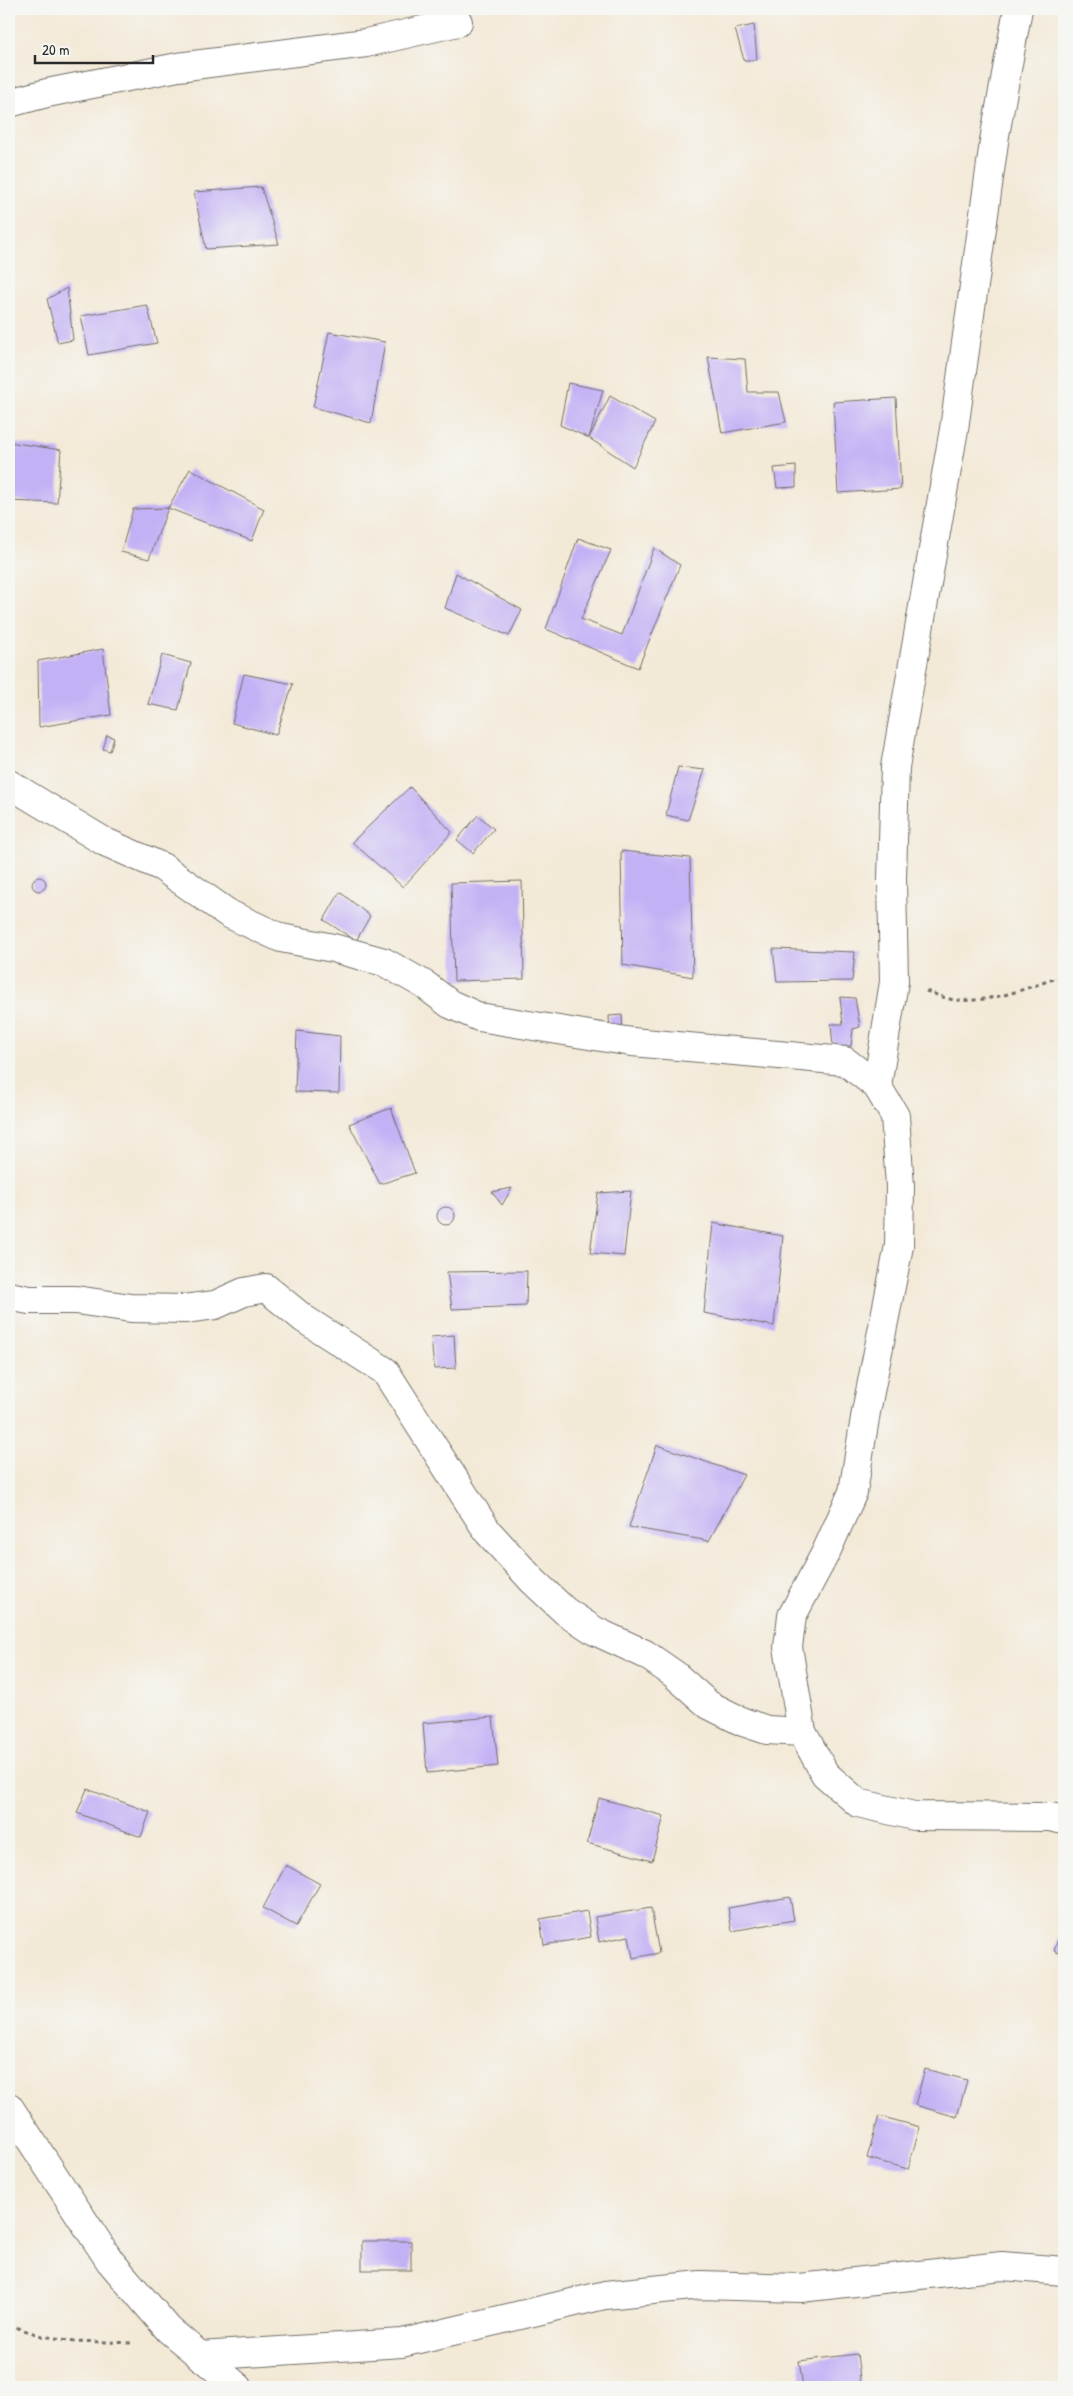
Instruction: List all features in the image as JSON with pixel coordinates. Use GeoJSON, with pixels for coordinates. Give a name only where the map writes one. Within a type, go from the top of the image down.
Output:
{"type":"FeatureCollection","features":[{"type":"Feature","properties":{"kind":"street"},"geometry":{"type":"LineString","coordinates":[[877,1086],[894,982],[892,878],[895,767],[954,429],[995,135],[1018,9]]}},
{"type":"Feature","properties":{"kind":"street"},"geometry":{"type":"LineString","coordinates":[[9,103],[47,93],[178,67],[366,42],[458,22]]}},
{"type":"Feature","properties":{"kind":"street"},"geometry":{"type":"LineString","coordinates":[[9,784],[105,842],[162,867],[229,914],[281,938],[333,948],[384,962],[424,985],[450,1004],[478,1017],[632,1042],[845,1062],[877,1086],[895,1116],[900,1186],[899,1246],[866,1412],[853,1492],[826,1552],[792,1616],[788,1647],[802,1732],[825,1774],[858,1803],[914,1816],[1050,1817],[1064,1820]]}},
{"type":"Feature","properties":{"kind":"street"},"geometry":{"type":"LineString","coordinates":[[9,1296],[29,1300],[76,1300],[130,1308],[184,1309],[215,1305],[244,1292],[266,1288],[304,1319],[385,1371],[488,1532],[533,1581],[565,1611],[595,1631],[645,1654],[674,1674],[710,1705],[743,1722],[768,1730],[802,1732]]}},
{"type":"Feature","properties":{"kind":"street"},"geometry":{"type":"LineString","coordinates":[[9,2108],[110,2261],[169,2330],[238,2387]]}},
{"type":"Feature","properties":{"kind":"street"},"geometry":{"type":"LineString","coordinates":[[191,2348],[402,2343],[605,2295],[702,2285],[800,2288],[1002,2266],[1064,2271]]}},
{"type":"Feature","properties":{"kind":"path"},"geometry":{"type":"LineString","coordinates":[[894,982],[953,1000],[975,1000],[1002,996],[1064,978]]}},
{"type":"Feature","properties":{"kind":"path"},"geometry":{"type":"LineString","coordinates":[[9,2325],[42,2336],[75,2341],[134,2343],[191,2348]]}},
{"type":"Feature","properties":{"kind":"building"},"geometry":{"type":"Polygon","coordinates":[[[754,25],[757,60],[744,60],[735,29],[754,25]]]}},
{"type":"Feature","properties":{"kind":"building"},"geometry":{"type":"Polygon","coordinates":[[[261,187],[279,244],[206,249],[194,192],[261,187]]]}},
{"type":"Feature","properties":{"kind":"building"},"geometry":{"type":"Polygon","coordinates":[[[67,288],[73,340],[58,343],[47,299],[67,288]]]}},
{"type":"Feature","properties":{"kind":"building"},"geometry":{"type":"Polygon","coordinates":[[[147,305],[157,343],[89,355],[81,316],[147,305]]]}},
{"type":"Feature","properties":{"kind":"building"},"geometry":{"type":"Polygon","coordinates":[[[329,332],[385,342],[371,423],[313,407],[329,332]]]}},
{"type":"Feature","properties":{"kind":"building"},"geometry":{"type":"Polygon","coordinates":[[[708,357],[745,359],[748,392],[779,392],[786,422],[722,433],[708,357]]]}},
{"type":"Feature","properties":{"kind":"building"},"geometry":{"type":"Polygon","coordinates":[[[568,383],[603,390],[589,438],[560,425],[568,383]]]}},
{"type":"Feature","properties":{"kind":"building"},"geometry":{"type":"Polygon","coordinates":[[[610,396],[655,422],[633,467],[589,438],[610,396]]]}},
{"type":"Feature","properties":{"kind":"building"},"geometry":{"type":"Polygon","coordinates":[[[896,398],[901,489],[838,493],[833,402],[896,398]]]}},
{"type":"Feature","properties":{"kind":"building"},"geometry":{"type":"Polygon","coordinates":[[[9,442],[61,450],[57,503],[9,501],[9,442]]]}},
{"type":"Feature","properties":{"kind":"building"},"geometry":{"type":"Polygon","coordinates":[[[796,466],[796,487],[777,488],[774,468],[796,466]]]}},
{"type":"Feature","properties":{"kind":"building"},"geometry":{"type":"Polygon","coordinates":[[[190,469],[264,509],[252,541],[168,508],[190,469]]]}},
{"type":"Feature","properties":{"kind":"building"},"geometry":{"type":"Polygon","coordinates":[[[168,508],[149,559],[121,552],[133,509],[168,508]]]}},
{"type":"Feature","properties":{"kind":"building"},"geometry":{"type":"Polygon","coordinates":[[[578,538],[611,550],[581,619],[622,635],[654,548],[680,565],[638,668],[546,629],[578,538]]]}},
{"type":"Feature","properties":{"kind":"building"},"geometry":{"type":"Polygon","coordinates":[[[456,573],[522,610],[509,636],[445,608],[456,573]]]}},
{"type":"Feature","properties":{"kind":"building"},"geometry":{"type":"Polygon","coordinates":[[[103,649],[111,715],[39,727],[38,661],[103,649]]]}},
{"type":"Feature","properties":{"kind":"building"},"geometry":{"type":"Polygon","coordinates":[[[162,655],[191,663],[178,710],[148,704],[162,655]]]}},
{"type":"Feature","properties":{"kind":"building"},"geometry":{"type":"Polygon","coordinates":[[[244,674],[293,684],[276,735],[232,723],[244,674]]]}},
{"type":"Feature","properties":{"kind":"building"},"geometry":{"type":"Polygon","coordinates":[[[107,735],[114,738],[110,751],[103,749],[107,735]]]}},
{"type":"Feature","properties":{"kind":"building"},"geometry":{"type":"Polygon","coordinates":[[[678,767],[705,770],[688,820],[666,815],[678,767]]]}},
{"type":"Feature","properties":{"kind":"building"},"geometry":{"type":"Polygon","coordinates":[[[410,787],[452,832],[403,887],[352,842],[410,787]]]}},
{"type":"Feature","properties":{"kind":"building"},"geometry":{"type":"Polygon","coordinates":[[[478,815],[494,829],[473,853],[457,840],[478,815]]]}},
{"type":"Feature","properties":{"kind":"building"},"geometry":{"type":"Polygon","coordinates":[[[621,851],[690,858],[693,977],[623,965],[621,851]]]}},
{"type":"Feature","properties":{"kind":"building"},"geometry":{"type":"Polygon","coordinates":[[[39,877],[44,879],[46,884],[44,889],[39,891],[34,889],[32,884],[34,879],[39,877]]]}},
{"type":"Feature","properties":{"kind":"building"},"geometry":{"type":"Polygon","coordinates":[[[522,881],[524,979],[454,981],[451,883],[522,881]]]}},
{"type":"Feature","properties":{"kind":"building"},"geometry":{"type":"Polygon","coordinates":[[[340,892],[370,916],[356,941],[324,920],[340,892]]]}},
{"type":"Feature","properties":{"kind":"building"},"geometry":{"type":"Polygon","coordinates":[[[773,949],[855,952],[852,981],[777,982],[773,949]]]}},
{"type":"Feature","properties":{"kind":"building"},"geometry":{"type":"Polygon","coordinates":[[[840,997],[855,998],[860,1027],[853,1029],[851,1046],[833,1047],[831,1024],[843,1024],[840,997]]]}},
{"type":"Feature","properties":{"kind":"building"},"geometry":{"type":"Polygon","coordinates":[[[622,1015],[623,1034],[610,1034],[609,1016],[622,1015]]]}},
{"type":"Feature","properties":{"kind":"building"},"geometry":{"type":"Polygon","coordinates":[[[297,1031],[340,1036],[339,1093],[295,1092],[297,1031]]]}},
{"type":"Feature","properties":{"kind":"building"},"geometry":{"type":"Polygon","coordinates":[[[391,1108],[415,1173],[380,1184],[349,1124],[391,1108]]]}},
{"type":"Feature","properties":{"kind":"building"},"geometry":{"type":"Polygon","coordinates":[[[512,1188],[502,1205],[492,1192],[512,1188]]]}},
{"type":"Feature","properties":{"kind":"building"},"geometry":{"type":"Polygon","coordinates":[[[631,1191],[624,1256],[590,1253],[598,1193],[631,1191]]]}},
{"type":"Feature","properties":{"kind":"building"},"geometry":{"type":"Polygon","coordinates":[[[446,1207],[452,1210],[455,1216],[452,1222],[446,1225],[440,1222],[437,1216],[440,1210],[446,1207]]]}},
{"type":"Feature","properties":{"kind":"building"},"geometry":{"type":"Polygon","coordinates":[[[713,1223],[783,1236],[774,1326],[704,1313],[713,1223]]]}},
{"type":"Feature","properties":{"kind":"building"},"geometry":{"type":"Polygon","coordinates":[[[527,1271],[526,1306],[452,1309],[447,1272],[527,1271]]]}},
{"type":"Feature","properties":{"kind":"building"},"geometry":{"type":"Polygon","coordinates":[[[454,1335],[456,1368],[434,1369],[431,1337],[454,1335]]]}},
{"type":"Feature","properties":{"kind":"building"},"geometry":{"type":"Polygon","coordinates":[[[657,1445],[744,1475],[709,1541],[629,1527],[657,1445]]]}},
{"type":"Feature","properties":{"kind":"building"},"geometry":{"type":"Polygon","coordinates":[[[493,1717],[498,1766],[427,1773],[423,1723],[493,1717]]]}},
{"type":"Feature","properties":{"kind":"building"},"geometry":{"type":"Polygon","coordinates":[[[87,1789],[150,1812],[141,1837],[77,1813],[87,1789]]]}},
{"type":"Feature","properties":{"kind":"building"},"geometry":{"type":"Polygon","coordinates":[[[599,1798],[664,1816],[652,1861],[587,1843],[599,1798]]]}},
{"type":"Feature","properties":{"kind":"building"},"geometry":{"type":"Polygon","coordinates":[[[286,1865],[320,1884],[296,1926],[263,1908],[286,1865]]]}},
{"type":"Feature","properties":{"kind":"building"},"geometry":{"type":"Polygon","coordinates":[[[790,1897],[794,1920],[732,1931],[728,1908],[790,1897]]]}},
{"type":"Feature","properties":{"kind":"building"},"geometry":{"type":"Polygon","coordinates":[[[651,1908],[659,1953],[633,1958],[629,1936],[599,1942],[595,1917],[651,1908]]]}},
{"type":"Feature","properties":{"kind":"building"},"geometry":{"type":"Polygon","coordinates":[[[587,1911],[591,1937],[544,1945],[540,1919],[587,1911]]]}},
{"type":"Feature","properties":{"kind":"building"},"geometry":{"type":"Polygon","coordinates":[[[1064,1923],[1064,1955],[1054,1951],[1064,1923]]]}},
{"type":"Feature","properties":{"kind":"building"},"geometry":{"type":"Polygon","coordinates":[[[925,2069],[967,2080],[957,2117],[915,2105],[925,2069]]]}},
{"type":"Feature","properties":{"kind":"building"},"geometry":{"type":"Polygon","coordinates":[[[879,2116],[920,2127],[908,2169],[867,2158],[879,2116]]]}},
{"type":"Feature","properties":{"kind":"building"},"geometry":{"type":"Polygon","coordinates":[[[362,2241],[411,2241],[411,2270],[362,2270],[362,2241]]]}},
{"type":"Feature","properties":{"kind":"building"},"geometry":{"type":"Polygon","coordinates":[[[857,2354],[861,2387],[803,2387],[799,2361],[857,2354]]]}}]}
